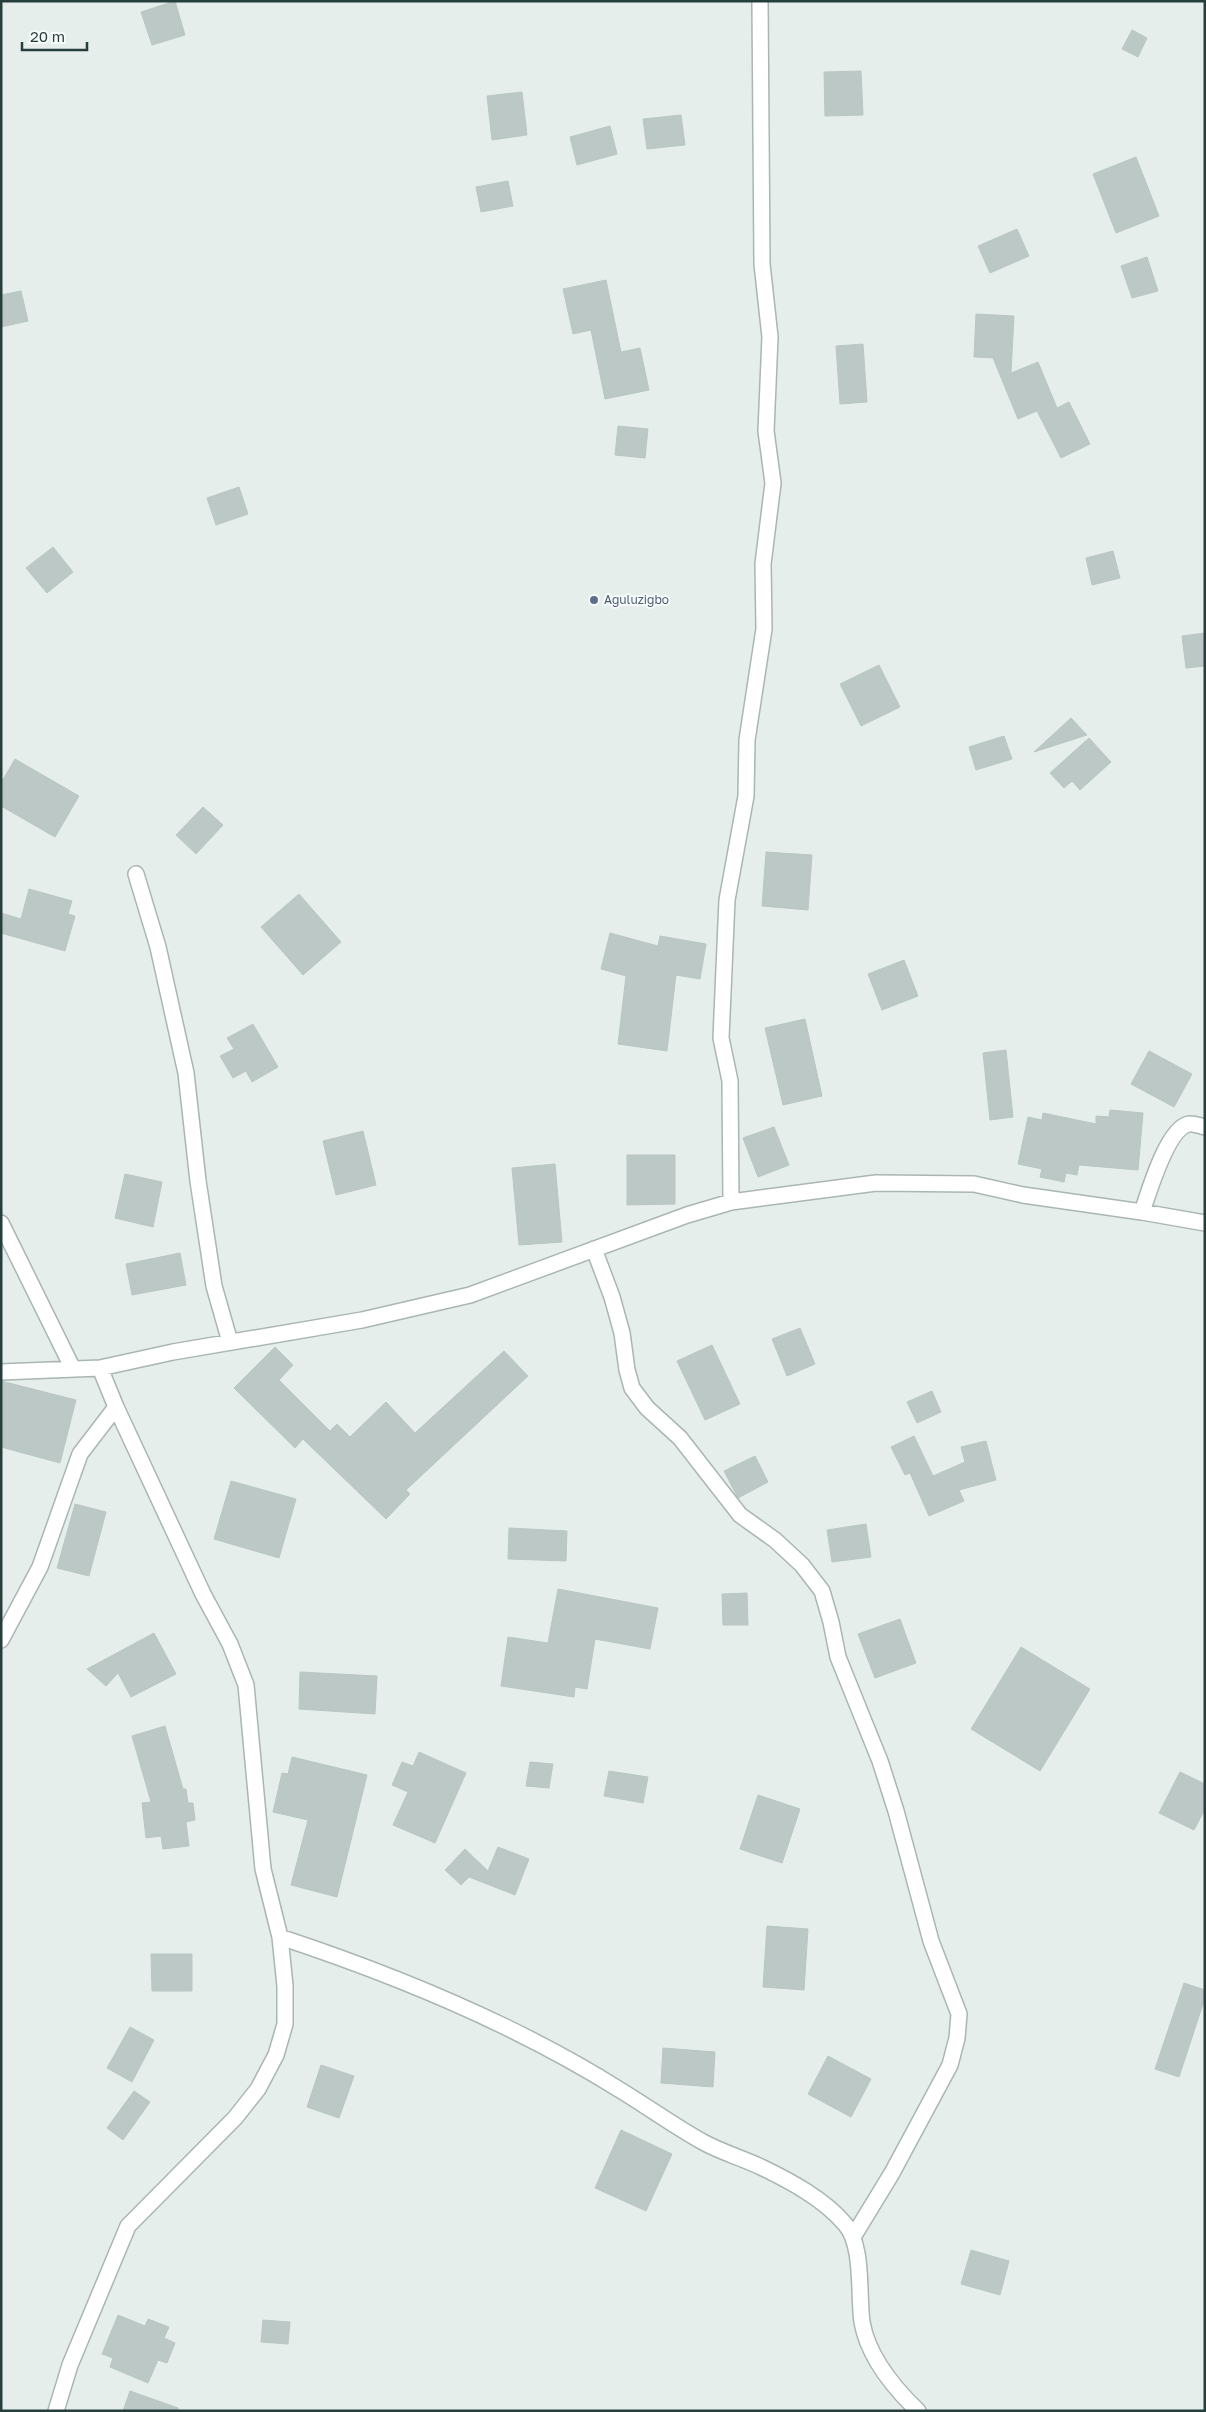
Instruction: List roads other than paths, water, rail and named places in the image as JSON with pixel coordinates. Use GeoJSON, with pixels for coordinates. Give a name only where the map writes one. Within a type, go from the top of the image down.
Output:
{"type":"FeatureCollection","features":[{"type":"Feature","properties":{"kind":"street"},"geometry":{"type":"LineString","coordinates":[[731,1202],[730,1081],[721,1038],[727,900],[746,796],[746,740],[764,629],[763,564],[773,483],[766,431],[770,337],[762,264],[760,1]]}},
{"type":"Feature","properties":{"kind":"street"},"geometry":{"type":"LineString","coordinates":[[136,874],[158,947],[180,1046],[214,1286],[230,1342]]}},
{"type":"Feature","properties":{"kind":"street"},"geometry":{"type":"LineString","coordinates":[[1142,1212],[1161,1158],[1177,1130],[1189,1124],[1205,1127]]}},
{"type":"Feature","properties":{"kind":"street"},"geometry":{"type":"LineString","coordinates":[[1,1372],[100,1368],[230,1342],[362,1320],[470,1295],[687,1215],[731,1202],[876,1183],[974,1184],[1023,1196],[1142,1212],[1205,1223]]}},
{"type":"Feature","properties":{"kind":"street"},"geometry":{"type":"LineString","coordinates":[[1,1223],[73,1369]]}},
{"type":"Feature","properties":{"kind":"street"},"geometry":{"type":"LineString","coordinates":[[594,1249],[612,1297],[622,1332],[626,1370],[632,1388],[648,1408],[680,1438],[740,1515],[775,1540],[802,1565],[822,1591],[832,1622],[838,1657],[880,1761],[896,1811],[931,1941],[959,2014],[957,2038],[950,2065],[892,2173],[853,2237]]}},
{"type":"Feature","properties":{"kind":"street"},"geometry":{"type":"LineString","coordinates":[[56,2411],[70,2365],[128,2226],[236,2118],[258,2089],[276,2055],[285,2024],[285,1986],[280,1937],[263,1869],[246,1685],[230,1644],[203,1594],[116,1407],[100,1368]]}},
{"type":"Feature","properties":{"kind":"street"},"geometry":{"type":"LineString","coordinates":[[1,1640],[40,1567],[80,1454],[116,1407]]}},
{"type":"Feature","properties":{"kind":"street"},"geometry":{"type":"LineString","coordinates":[[280,1937],[338,1956],[424,1990],[524,2037],[620,2090],[657,2116],[705,2143],[762,2167],[826,2205],[847,2225],[853,2237],[861,2284],[862,2322],[869,2345],[884,2374],[918,2411]]}},
{"type":"Feature","properties":{"kind":"place","name":"Aguluzigbo"},"geometry":{"type":"Point","coordinates":[594,600]}}]}
